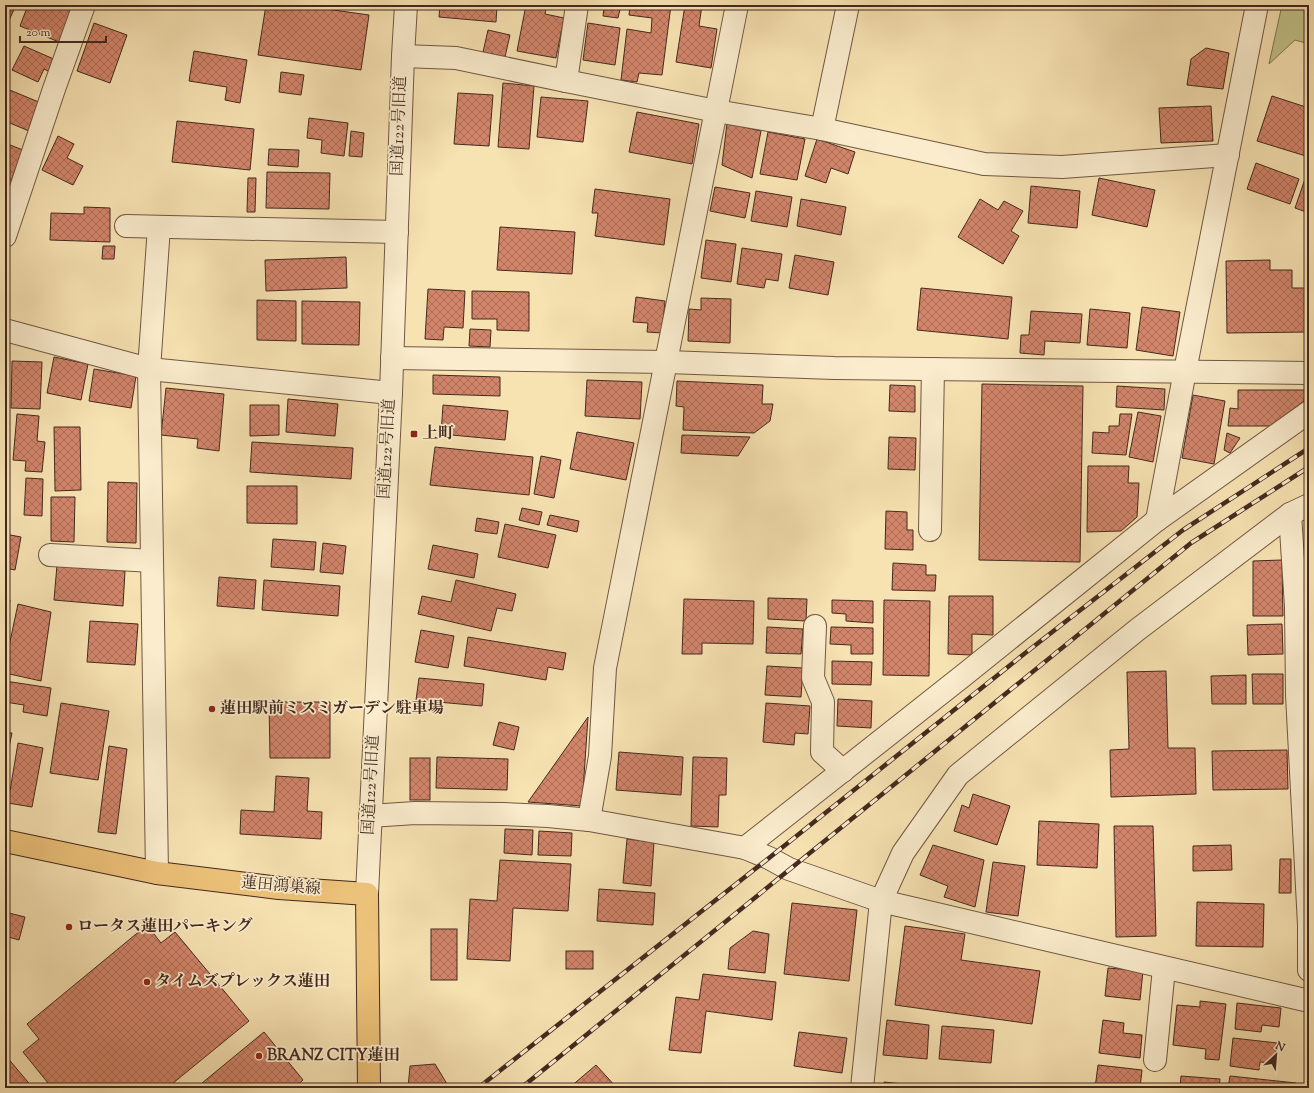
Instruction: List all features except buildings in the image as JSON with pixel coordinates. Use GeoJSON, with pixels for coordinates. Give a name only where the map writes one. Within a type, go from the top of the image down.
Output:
{"type":"FeatureCollection","features":[{"type":"Feature","properties":{"kind":"main road","name":"蓮田鴻巣線"},"geometry":{"type":"LineString","coordinates":[[5,841],[157,872],[279,888],[367,894]]}},
{"type":"Feature","properties":{"kind":"main road"},"geometry":{"type":"LineString","coordinates":[[367,894],[369,1088]]}},
{"type":"Feature","properties":{"kind":"street"},"geometry":{"type":"LineString","coordinates":[[5,236],[54,89],[84,5]]}},
{"type":"Feature","properties":{"kind":"street","name":"国道122号旧道"},"geometry":{"type":"LineString","coordinates":[[367,894],[391,393],[406,5]]}},
{"type":"Feature","properties":{"kind":"street"},"geometry":{"type":"LineString","coordinates":[[566,81],[577,5]]}},
{"type":"Feature","properties":{"kind":"street"},"geometry":{"type":"LineString","coordinates":[[589,820],[600,756],[605,668],[737,5]]}},
{"type":"Feature","properties":{"kind":"street"},"geometry":{"type":"LineString","coordinates":[[822,129],[848,5]]}},
{"type":"Feature","properties":{"kind":"street"},"geometry":{"type":"LineString","coordinates":[[1157,520],[1257,5]]}},
{"type":"Feature","properties":{"kind":"street"},"geometry":{"type":"LineString","coordinates":[[403,56],[456,58],[716,111],[822,129],[984,164],[1062,167],[1228,155]]}},
{"type":"Feature","properties":{"kind":"street"},"geometry":{"type":"LineString","coordinates":[[126,226],[397,232]]}},
{"type":"Feature","properties":{"kind":"street"},"geometry":{"type":"LineString","coordinates":[[157,872],[149,369],[159,227]]}},
{"type":"Feature","properties":{"kind":"street"},"geometry":{"type":"LineString","coordinates":[[5,330],[149,369],[391,393]]}},
{"type":"Feature","properties":{"kind":"street"},"geometry":{"type":"LineString","coordinates":[[392,358],[667,362],[834,368],[1309,373]]}},
{"type":"Feature","properties":{"kind":"street"},"geometry":{"type":"LineString","coordinates":[[930,530],[933,369]]}},
{"type":"Feature","properties":{"kind":"street"},"geometry":{"type":"LineString","coordinates":[[745,848],[971,670],[1157,520],[1309,412]]}},
{"type":"Feature","properties":{"kind":"street"},"geometry":{"type":"LineString","coordinates":[[1300,510],[1296,607],[1297,695],[1305,788],[1309,970]]}},
{"type":"Feature","properties":{"kind":"street"},"geometry":{"type":"LineString","coordinates":[[862,1088],[881,902],[904,853],[958,775],[1137,630],[1300,510]]}},
{"type":"Feature","properties":{"kind":"street"},"geometry":{"type":"LineString","coordinates":[[50,555],[152,561]]}},
{"type":"Feature","properties":{"kind":"street"},"geometry":{"type":"LineString","coordinates":[[815,626],[813,678],[823,702],[822,752],[843,771]]}},
{"type":"Feature","properties":{"kind":"street"},"geometry":{"type":"LineString","coordinates":[[370,816],[416,813],[548,816],[589,820],[745,848],[769,858],[789,869],[881,902],[1309,1001]]}},
{"type":"Feature","properties":{"kind":"street"},"geometry":{"type":"LineString","coordinates":[[1155,1060],[1164,968]]}},
{"type":"Feature","properties":{"kind":"green space"},"geometry":{"type":"Polygon","coordinates":[[[1282,5],[1309,5],[1309,44],[1295,40],[1269,64],[1282,5]]]}},
{"type":"Feature","properties":{"kind":"railway"},"geometry":{"type":"LineString","coordinates":[[478,1088],[1024,654],[1183,530],[1309,448]]}},
{"type":"Feature","properties":{"kind":"railway"},"geometry":{"type":"LineString","coordinates":[[521,1088],[1191,543],[1309,467]]}},
{"type":"Feature","properties":{"kind":"place","name":"上町"},"geometry":{"type":"Point","coordinates":[414,434]}},
{"type":"Feature","properties":{"kind":"place","name":"蓮田駅前ミスミガーデン駐車場"},"geometry":{"type":"Point","coordinates":[212,709]}},
{"type":"Feature","properties":{"kind":"place","name":"ロータス蓮田パーキング"},"geometry":{"type":"Point","coordinates":[69,927]}},
{"type":"Feature","properties":{"kind":"place","name":"タイムズプレックス蓮田"},"geometry":{"type":"Point","coordinates":[147,982]}},
{"type":"Feature","properties":{"kind":"place","name":"BRANZ CITY蓮田"},"geometry":{"type":"Point","coordinates":[259,1056]}}]}
